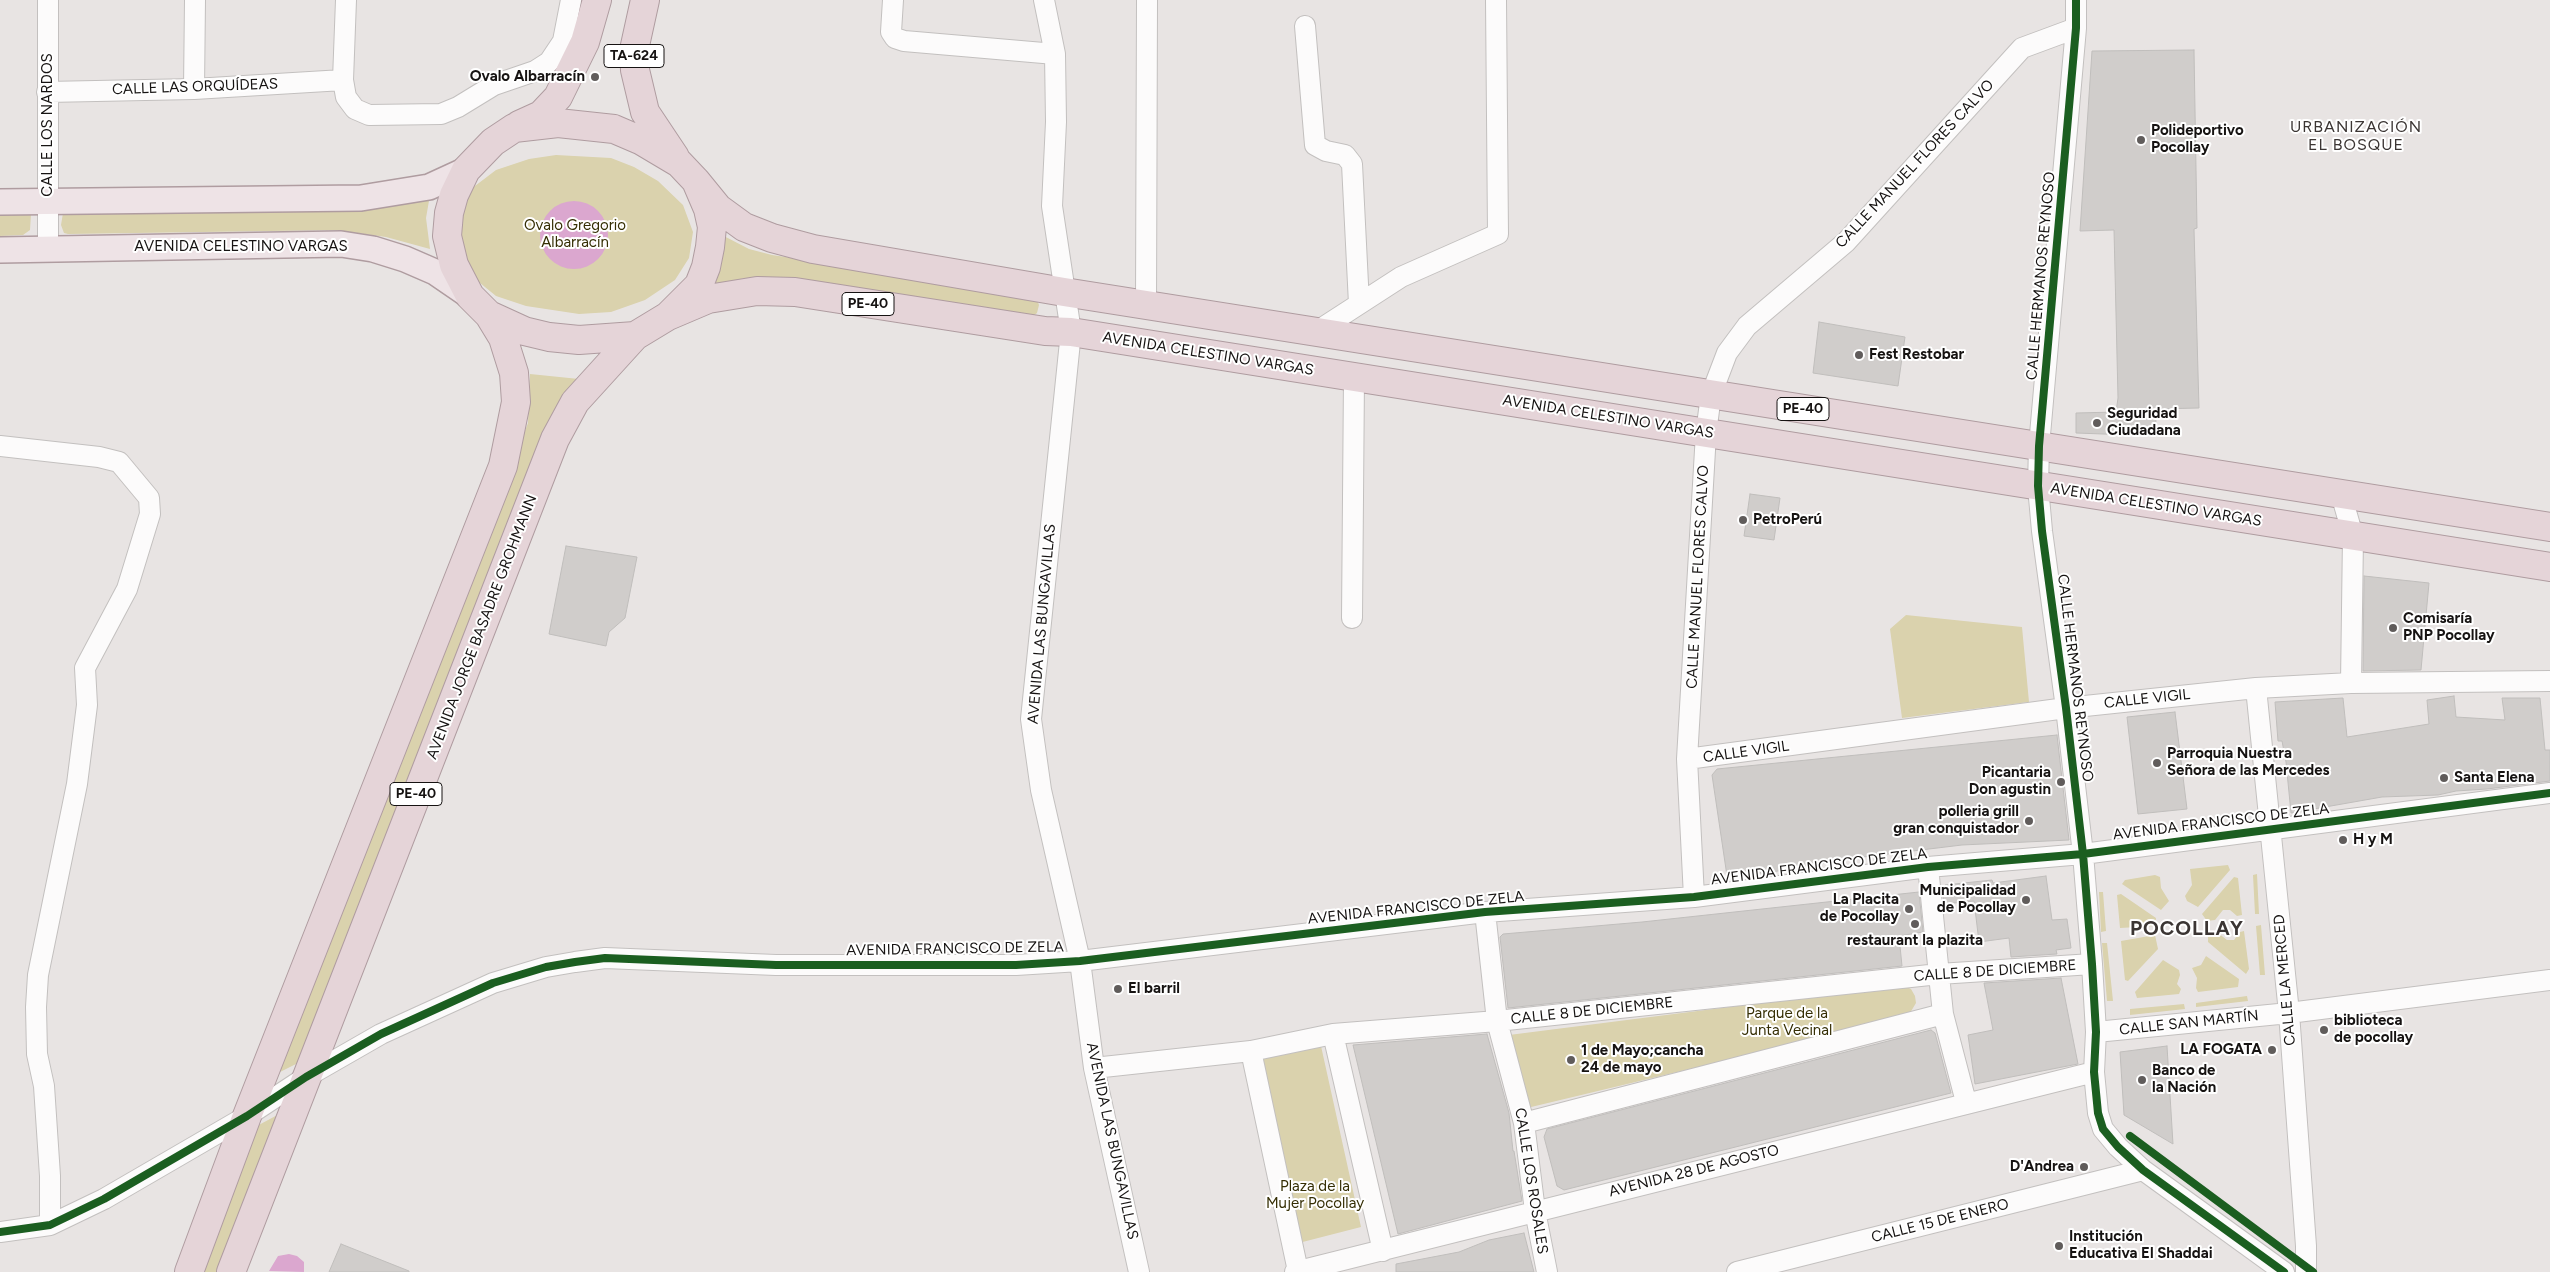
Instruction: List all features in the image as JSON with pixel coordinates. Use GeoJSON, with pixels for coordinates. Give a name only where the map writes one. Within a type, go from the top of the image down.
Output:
{"type":"FeatureCollection","features":[{"type":"Feature","properties":{"kind":"highway","name":"TA-624"},"geometry":{"type":"LineString","coordinates":[[514,128],[541,115],[558,97],[585,42],[596,0]]}},
{"type":"Feature","properties":{"kind":"highway","name":"TA-624"},"geometry":{"type":"LineString","coordinates":[[645,0],[634,50],[635,70],[645,112],[688,172]]}},
{"type":"Feature","properties":{"kind":"highway"},"geometry":{"type":"LineString","coordinates":[[558,124],[614,129],[642,141],[688,172],[708,209],[712,227],[706,267],[699,284],[668,316],[635,336],[579,340],[549,337],[524,331],[479,305],[454,265],[447,236],[454,195],[466,170],[492,142],[514,128],[558,124]]}},
{"type":"Feature","properties":{"kind":"highway","name":"PE-40"},"geometry":{"type":"LineString","coordinates":[[688,172],[718,208],[744,227],[772,238],[813,249],[1268,325],[2546,527]]}},
{"type":"Feature","properties":{"kind":"highway","name":"AVENIDA CELESTINO VARGAS"},"geometry":{"type":"LineString","coordinates":[[668,316],[708,299],[757,291],[795,292],[1045,331],[1071,332],[2543,566]]}},
{"type":"Feature","properties":{"kind":"highway","name":"PE-40"},"geometry":{"type":"LineString","coordinates":[[189,1272],[247,1116],[503,466],[516,402],[514,373],[503,338],[479,305]]}},
{"type":"Feature","properties":{"kind":"highway"},"geometry":{"type":"LineString","coordinates":[[1264,363],[1268,325]]}},
{"type":"Feature","properties":{"kind":"highway","name":"AVENIDA JORGE BASADRE GROHMANN"},"geometry":{"type":"LineString","coordinates":[[231,1272],[555,439],[576,402],[635,336]]}},
{"type":"Feature","properties":{"kind":"highway"},"geometry":{"type":"LineString","coordinates":[[2543,566],[2546,527]]}},
{"type":"Feature","properties":{"kind":"main road"},"geometry":{"type":"LineString","coordinates":[[0,202],[361,198],[429,187],[466,170]]}},
{"type":"Feature","properties":{"kind":"main road","name":"AVENIDA CELESTINO VARGAS"},"geometry":{"type":"LineString","coordinates":[[0,250],[341,244],[373,249],[405,259],[434,272],[479,305]]}},
{"type":"Feature","properties":{"kind":"street","name":"CALLE LOS NARDOS"},"geometry":{"type":"LineString","coordinates":[[48,0],[48,249]]}},
{"type":"Feature","properties":{"kind":"street"},"geometry":{"type":"LineString","coordinates":[[194,89],[195,0]]}},
{"type":"Feature","properties":{"kind":"street"},"geometry":{"type":"LineString","coordinates":[[346,0],[344,80],[346,98],[355,109],[369,115],[441,114],[458,108],[494,85],[534,71],[549,62],[564,41],[571,0]]}},
{"type":"Feature","properties":{"kind":"street"},"geometry":{"type":"LineString","coordinates":[[893,0],[891,32],[895,38],[904,42],[1055,54]]}},
{"type":"Feature","properties":{"kind":"street","name":"AVENIDA LAS BUNGAVILLAS"},"geometry":{"type":"LineString","coordinates":[[1044,0],[1055,54],[1056,122],[1052,206],[1071,332],[1032,719],[1041,790],[1080,961],[1094,1068],[1139,1272]]}},
{"type":"Feature","properties":{"kind":"street"},"geometry":{"type":"LineString","coordinates":[[1146,305],[1147,0]]}},
{"type":"Feature","properties":{"kind":"street"},"geometry":{"type":"LineString","coordinates":[[1316,332],[1402,277],[1498,234],[1496,0]]}},
{"type":"Feature","properties":{"kind":"street","name":"CALLE HERMANOS REYNOSO"},"geometry":{"type":"LineString","coordinates":[[2076,0],[2076,28],[2039,446],[2038,486],[2083,854],[2096,1032],[2094,1072],[2098,1113],[2103,1129],[2118,1147],[2143,1170],[2284,1272]]}},
{"type":"Feature","properties":{"kind":"street"},"geometry":{"type":"LineString","coordinates":[[1306,26],[1316,144],[1326,151],[1345,155],[1352,164],[1359,304]]}},
{"type":"Feature","properties":{"kind":"street","name":"CALLE MANUEL FLORES CALVO"},"geometry":{"type":"LineString","coordinates":[[1694,897],[1687,759],[1706,433],[1711,394],[1727,353],[1739,333],[1846,242],[2022,48],[2076,28]]}},
{"type":"Feature","properties":{"kind":"street","name":"CALLE LAS ORQUÍDEAS"},"geometry":{"type":"LineString","coordinates":[[47,92],[194,89],[344,80]]}},
{"type":"Feature","properties":{"kind":"street"},"geometry":{"type":"LineString","coordinates":[[1352,618],[1354,377]]}},
{"type":"Feature","properties":{"kind":"street"},"geometry":{"type":"LineString","coordinates":[[0,446],[99,457],[119,462],[149,498],[150,506],[148,522],[127,589],[84,668],[87,705],[77,784],[38,976],[36,1007],[37,1054],[44,1086],[50,1176],[50,1224]]}},
{"type":"Feature","properties":{"kind":"street"},"geometry":{"type":"LineString","coordinates":[[2340,494],[2353,536],[2351,684]]}},
{"type":"Feature","properties":{"kind":"street","name":"CALLE VIGIL"},"geometry":{"type":"LineString","coordinates":[[1687,759],[2066,708],[2256,688],[2351,684],[2550,681]]}},
{"type":"Feature","properties":{"kind":"street","name":"CALLE LA MERCED"},"geometry":{"type":"LineString","coordinates":[[2256,688],[2289,1013],[2306,1246],[2306,1272]]}},
{"type":"Feature","properties":{"kind":"street","name":"AVENIDA FRANCISCO DE ZELA"},"geometry":{"type":"LineString","coordinates":[[0,1232],[50,1224],[104,1199],[247,1116],[306,1077],[381,1034],[468,993],[517,975],[575,962],[605,958],[776,965],[1016,965],[1080,961],[1485,912],[1694,897],[1928,867],[2083,854],[2550,793]]}},
{"type":"Feature","properties":{"kind":"street"},"geometry":{"type":"LineString","coordinates":[[1928,867],[1943,1014],[1966,1102]]}},
{"type":"Feature","properties":{"kind":"street","name":"CALLE LOS ROSALES"},"geometry":{"type":"LineString","coordinates":[[1485,912],[1497,1021],[1524,1123],[1535,1211],[1547,1272]]}},
{"type":"Feature","properties":{"kind":"street","name":"CALLE 8 DE DICIEMBRE"},"geometry":{"type":"LineString","coordinates":[[1094,1068],[1251,1050],[1333,1034],[1497,1021],[1939,974],[2092,964]]}},
{"type":"Feature","properties":{"kind":"street","name":"CALLE SAN MARTÍN"},"geometry":{"type":"LineString","coordinates":[[2096,1032],[2289,1013],[2550,980]]}},
{"type":"Feature","properties":{"kind":"street"},"geometry":{"type":"LineString","coordinates":[[1524,1123],[1943,1014]]}},
{"type":"Feature","properties":{"kind":"street"},"geometry":{"type":"LineString","coordinates":[[1333,1034],[1383,1251]]}},
{"type":"Feature","properties":{"kind":"street"},"geometry":{"type":"LineString","coordinates":[[1251,1050],[1296,1272]]}},
{"type":"Feature","properties":{"kind":"street","name":"AVENIDA 28 DE AGOSTO"},"geometry":{"type":"LineString","coordinates":[[1296,1272],[1966,1102],[2094,1072]]}},
{"type":"Feature","properties":{"kind":"street","name":"CALLE 15 DE ENERO"},"geometry":{"type":"LineString","coordinates":[[1737,1272],[2143,1170]]}},
{"type":"Feature","properties":{"kind":"green space","name":"Ovalo Gregorio Albarracín"},"geometry":{"type":"Polygon","coordinates":[[[556,155],[611,158],[634,167],[658,181],[683,205],[693,232],[689,258],[675,280],[645,300],[611,312],[579,314],[526,306],[496,296],[469,274],[457,247],[462,204],[471,189],[496,170],[529,159],[556,155]]]}},
{"type":"Feature","properties":{"kind":"green space"},"geometry":{"type":"Polygon","coordinates":[[[430,195],[426,218],[430,249],[386,237],[337,230],[68,234],[64,233],[61,225],[63,213],[430,195]]]}},
{"type":"Feature","properties":{"kind":"green space"},"geometry":{"type":"Polygon","coordinates":[[[0,210],[29,211],[31,214],[30,230],[23,235],[0,236],[0,210]]]}},
{"type":"Feature","properties":{"kind":"green space"},"geometry":{"type":"Polygon","coordinates":[[[720,234],[749,249],[772,255],[1028,293],[1036,297],[1039,305],[1037,313],[1029,319],[775,280],[745,278],[712,286],[720,234]]]}},
{"type":"Feature","properties":{"kind":"green space"},"geometry":{"type":"Polygon","coordinates":[[[530,374],[579,379],[300,1062],[274,1075],[528,423],[530,374]]]}},
{"type":"Feature","properties":{"kind":"green space"},"geometry":{"type":"Polygon","coordinates":[[[1906,615],[2022,627],[2029,702],[1902,718],[1890,629],[1906,615]]]}},
{"type":"Feature","properties":{"kind":"green space"},"geometry":{"type":"Polygon","coordinates":[[[2228,865],[2230,870],[2198,907],[2187,901],[2185,896],[2192,885],[2190,869],[2228,865]]]}},
{"type":"Feature","properties":{"kind":"green space"},"geometry":{"type":"Polygon","coordinates":[[[2257,874],[2259,914],[2255,914],[2253,875],[2257,874]]]}},
{"type":"Feature","properties":{"kind":"green space"},"geometry":{"type":"Polygon","coordinates":[[[2155,875],[2160,877],[2161,888],[2169,901],[2161,910],[2122,884],[2125,880],[2155,875]]]}},
{"type":"Feature","properties":{"kind":"green space"},"geometry":{"type":"Polygon","coordinates":[[[2234,877],[2238,878],[2242,915],[2237,916],[2230,910],[2223,910],[2215,920],[2207,921],[2202,914],[2234,877]]]}},
{"type":"Feature","properties":{"kind":"green space"},"geometry":{"type":"Polygon","coordinates":[[[2099,892],[2103,892],[2106,931],[2101,932],[2099,892]]]}},
{"type":"Feature","properties":{"kind":"green space"},"geometry":{"type":"Polygon","coordinates":[[[2121,894],[2156,918],[2155,926],[2120,928],[2117,895],[2121,894]]]}},
{"type":"Feature","properties":{"kind":"green space"},"geometry":{"type":"Polygon","coordinates":[[[2261,925],[2265,975],[2260,975],[2256,926],[2261,925]]]}},
{"type":"Feature","properties":{"kind":"green space"},"geometry":{"type":"Polygon","coordinates":[[[2244,931],[2249,969],[2246,974],[2208,942],[2208,934],[2218,933],[2227,940],[2234,940],[2240,932],[2244,931]]]}},
{"type":"Feature","properties":{"kind":"green space"},"geometry":{"type":"Polygon","coordinates":[[[2155,935],[2158,949],[2128,981],[2125,980],[2121,941],[2155,935]]]}},
{"type":"Feature","properties":{"kind":"green space"},"geometry":{"type":"Polygon","coordinates":[[[2102,943],[2107,943],[2113,1001],[2107,1001],[2102,943]]]}},
{"type":"Feature","properties":{"kind":"green space"},"geometry":{"type":"Polygon","coordinates":[[[2206,956],[2239,979],[2238,987],[2198,992],[2196,988],[2197,978],[2192,968],[2201,965],[2206,956]]]}},
{"type":"Feature","properties":{"kind":"green space"},"geometry":{"type":"Polygon","coordinates":[[[2163,960],[2179,970],[2180,975],[2177,984],[2181,989],[2179,994],[2137,998],[2135,992],[2163,960]]]}},
{"type":"Feature","properties":{"kind":"green space","name":"Parque de la Junta Vecinal"},"geometry":{"type":"Polygon","coordinates":[[[1902,985],[1911,989],[1915,996],[1916,1003],[1910,1013],[1769,1050],[1527,1108],[1509,1035],[1902,985]]]}},
{"type":"Feature","properties":{"kind":"green space"},"geometry":{"type":"Polygon","coordinates":[[[2247,996],[2248,1001],[2196,1007],[2196,1003],[2247,996]]]}},
{"type":"Feature","properties":{"kind":"green space"},"geometry":{"type":"Polygon","coordinates":[[[2184,1004],[2185,1009],[2130,1015],[2130,1009],[2184,1004]]]}},
{"type":"Feature","properties":{"kind":"green space","name":"Plaza de la Mujer Pocollay"},"geometry":{"type":"Polygon","coordinates":[[[1321,1046],[1361,1227],[1287,1246],[1245,1055],[1321,1046]]]}},
{"type":"Feature","properties":{"kind":"green space"},"geometry":{"type":"Polygon","coordinates":[[[283,1112],[221,1272],[199,1272],[255,1127],[283,1112]]]}},
{"type":"Feature","properties":{"kind":"shaded area"},"geometry":{"type":"Polygon","coordinates":[[[574,201],[587,204],[598,211],[605,222],[608,235],[605,248],[598,259],[587,266],[574,269],[561,266],[550,259],[543,248],[540,235],[543,222],[550,211],[561,204],[574,201]]]}},
{"type":"Feature","properties":{"kind":"shaded area"},"geometry":{"type":"Polygon","coordinates":[[[289,1254],[297,1256],[304,1262],[304,1272],[269,1271],[278,1256],[289,1254]]]}},
{"type":"Feature","properties":{"kind":"building"},"geometry":{"type":"Polygon","coordinates":[[[2194,50],[2197,228],[2194,229],[2199,408],[2155,409],[2157,436],[2076,433],[2076,413],[2116,412],[2118,398],[2114,230],[2080,231],[2092,51],[2194,50]]]}},
{"type":"Feature","properties":{"kind":"building","name":"Fest Restobar"},"geometry":{"type":"Polygon","coordinates":[[[1819,322],[1905,337],[1898,386],[1813,373],[1819,322]]]}},
{"type":"Feature","properties":{"kind":"building"},"geometry":{"type":"Polygon","coordinates":[[[1750,494],[1780,498],[1774,540],[1744,536],[1750,494]]]}},
{"type":"Feature","properties":{"kind":"building"},"geometry":{"type":"Polygon","coordinates":[[[566,546],[637,557],[625,618],[609,632],[606,646],[549,634],[566,546]]]}},
{"type":"Feature","properties":{"kind":"building","name":"Comisaría PNP Pocollay"},"geometry":{"type":"Polygon","coordinates":[[[2364,576],[2429,583],[2421,670],[2363,671],[2364,576]]]}},
{"type":"Feature","properties":{"kind":"building"},"geometry":{"type":"Polygon","coordinates":[[[2454,696],[2456,717],[2505,720],[2502,698],[2540,698],[2545,750],[2550,750],[2550,781],[2456,791],[2438,795],[2382,797],[2291,813],[2286,762],[2282,741],[2278,741],[2275,702],[2343,698],[2347,737],[2429,724],[2427,700],[2454,696]]]}},
{"type":"Feature","properties":{"kind":"building","name":"Parroquia Nuestra Señora de las Mercedes"},"geometry":{"type":"Polygon","coordinates":[[[2175,712],[2187,809],[2138,814],[2127,717],[2175,712]]]}},
{"type":"Feature","properties":{"kind":"building"},"geometry":{"type":"Polygon","coordinates":[[[2057,735],[2069,840],[1962,845],[1847,859],[1772,872],[1727,876],[1712,775],[1717,769],[2057,735]]]}},
{"type":"Feature","properties":{"kind":"building","name":"Municipalidad de Pocollay"},"geometry":{"type":"Polygon","coordinates":[[[2046,876],[2052,920],[2067,919],[2071,948],[2056,950],[2057,954],[2011,957],[2009,938],[1979,942],[1974,901],[1944,904],[1942,889],[1945,888],[1945,885],[1992,880],[1993,883],[2046,876]]]}},
{"type":"Feature","properties":{"kind":"building"},"geometry":{"type":"Polygon","coordinates":[[[1919,892],[1923,932],[1899,936],[1902,966],[1508,1008],[1500,937],[1503,934],[1642,922],[1919,892]]]}},
{"type":"Feature","properties":{"kind":"building"},"geometry":{"type":"Polygon","coordinates":[[[2061,978],[2078,1064],[1975,1084],[1968,1035],[1993,1030],[1984,983],[2061,978]]]}},
{"type":"Feature","properties":{"kind":"building"},"geometry":{"type":"Polygon","coordinates":[[[1931,1030],[1935,1033],[1951,1093],[1564,1190],[1557,1186],[1544,1137],[1547,1129],[1931,1030]]]}},
{"type":"Feature","properties":{"kind":"building"},"geometry":{"type":"Polygon","coordinates":[[[1487,1034],[1509,1113],[1513,1151],[1522,1201],[1398,1234],[1353,1045],[1487,1034]]]}},
{"type":"Feature","properties":{"kind":"building"},"geometry":{"type":"Polygon","coordinates":[[[2167,1046],[2173,1144],[2124,1115],[2120,1052],[2167,1046]]]}},
{"type":"Feature","properties":{"kind":"building"},"geometry":{"type":"Polygon","coordinates":[[[1524,1233],[1534,1272],[1396,1272],[1396,1264],[1459,1252],[1489,1240],[1524,1233]]]}},
{"type":"Feature","properties":{"kind":"building"},"geometry":{"type":"Polygon","coordinates":[[[341,1244],[409,1271],[409,1272],[329,1272],[341,1244]]]}},
{"type":"Feature","properties":{"kind":"cycle path"},"geometry":{"type":"LineString","coordinates":[[2076,0],[2076,28],[2039,446],[2038,486],[2083,854],[2096,1032],[2094,1072],[2098,1113],[2103,1129],[2118,1147],[2143,1170],[2284,1272]]}},
{"type":"Feature","properties":{"kind":"cycle path"},"geometry":{"type":"LineString","coordinates":[[0,1232],[50,1225],[104,1199],[247,1116],[306,1077],[381,1034],[493,983],[546,967],[575,962],[605,958],[776,965],[1016,965],[1080,961],[1485,912],[1694,897],[1928,867],[2083,854],[2550,793]]}},
{"type":"Feature","properties":{"kind":"cycle path"},"geometry":{"type":"LineString","coordinates":[[2130,1136],[2313,1272]]}},
{"type":"Feature","properties":{"kind":"place","name":"Ovalo Albarracín"},"geometry":{"type":"Point","coordinates":[595,77]}},
{"type":"Feature","properties":{"kind":"place","name":"Polideportivo Pocollay"},"geometry":{"type":"Point","coordinates":[2141,140]}},
{"type":"Feature","properties":{"kind":"place","name":"Fest Restobar"},"geometry":{"type":"Point","coordinates":[1859,355]}},
{"type":"Feature","properties":{"kind":"place","name":"Seguridad Ciudadana"},"geometry":{"type":"Point","coordinates":[2097,423]}},
{"type":"Feature","properties":{"kind":"place","name":"PetroPerú"},"geometry":{"type":"Point","coordinates":[1743,520]}},
{"type":"Feature","properties":{"kind":"place","name":"Comisaría PNP Pocollay"},"geometry":{"type":"Point","coordinates":[2393,628]}},
{"type":"Feature","properties":{"kind":"place","name":"Parroquia Nuestra Señora de las Mercedes"},"geometry":{"type":"Point","coordinates":[2157,763]}},
{"type":"Feature","properties":{"kind":"place","name":"Santa Elena"},"geometry":{"type":"Point","coordinates":[2444,778]}},
{"type":"Feature","properties":{"kind":"place","name":"Picantaria Don agustin"},"geometry":{"type":"Point","coordinates":[2061,782]}},
{"type":"Feature","properties":{"kind":"place","name":"polleria grill gran conquistador"},"geometry":{"type":"Point","coordinates":[2029,821]}},
{"type":"Feature","properties":{"kind":"place","name":"H y M"},"geometry":{"type":"Point","coordinates":[2343,840]}},
{"type":"Feature","properties":{"kind":"place","name":"Municipalidad de Pocollay"},"geometry":{"type":"Point","coordinates":[2026,900]}},
{"type":"Feature","properties":{"kind":"place","name":"La Placita de Pocollay"},"geometry":{"type":"Point","coordinates":[1909,909]}},
{"type":"Feature","properties":{"kind":"place","name":"restaurant la plazita"},"geometry":{"type":"Point","coordinates":[1915,924]}},
{"type":"Feature","properties":{"kind":"place","name":"El barril"},"geometry":{"type":"Point","coordinates":[1118,989]}},
{"type":"Feature","properties":{"kind":"place","name":"biblioteca de pocollay"},"geometry":{"type":"Point","coordinates":[2324,1030]}},
{"type":"Feature","properties":{"kind":"place","name":"LA FOGATA"},"geometry":{"type":"Point","coordinates":[2272,1050]}},
{"type":"Feature","properties":{"kind":"place","name":"1 de Mayo;cancha 24 de mayo"},"geometry":{"type":"Point","coordinates":[1571,1060]}},
{"type":"Feature","properties":{"kind":"place","name":"Banco de la Nación"},"geometry":{"type":"Point","coordinates":[2142,1080]}},
{"type":"Feature","properties":{"kind":"place","name":"D'Andrea"},"geometry":{"type":"Point","coordinates":[2084,1167]}},
{"type":"Feature","properties":{"kind":"place","name":"Institución Educativa El Shaddai"},"geometry":{"type":"Point","coordinates":[2059,1246]}},
{"type":"Feature","properties":{"kind":"district","name":"URBANIZACIÓN EL BOSQUE"},"geometry":{"type":"Point","coordinates":[2356,136]}},
{"type":"Feature","properties":{"kind":"district","name":"POCOLLAY"},"geometry":{"type":"Point","coordinates":[2187,929]}}]}
